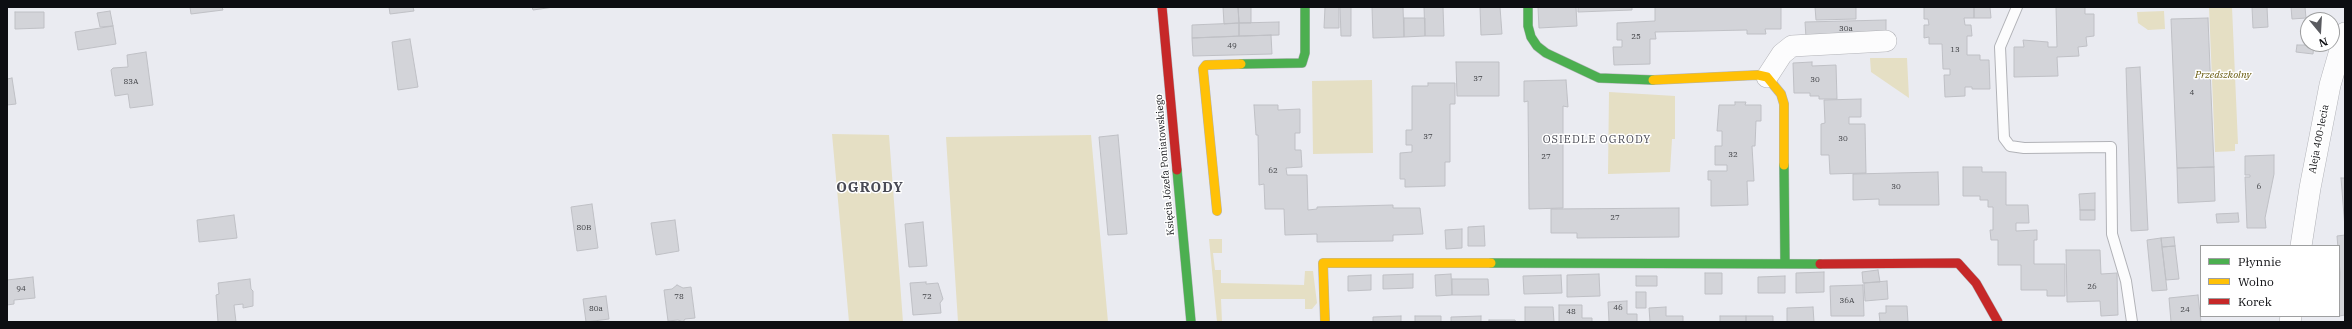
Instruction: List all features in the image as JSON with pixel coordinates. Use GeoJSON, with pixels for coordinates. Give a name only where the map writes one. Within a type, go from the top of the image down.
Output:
{"type":"FeatureCollection","features":[{"type":"Feature","properties":{"kind":"street","name":"Księcia Józefa Poniatowskiego"},"geometry":{"type":"LineString","coordinates":[[1162,7],[1190,322]]}},
{"type":"Feature","properties":{"kind":"street"},"geometry":{"type":"LineString","coordinates":[[1217,211],[1202,69],[1206,65],[1302,63],[1305,53],[1305,7]]}},
{"type":"Feature","properties":{"kind":"street"},"geometry":{"type":"LineString","coordinates":[[1528,7],[1528,26],[1531,37],[1537,46],[1546,53],[1599,78],[1666,81],[1758,75],[1767,78],[1778,88],[1783,99],[1785,264]]}},
{"type":"Feature","properties":{"kind":"street","name":"Aleja 400-lecia"},"geometry":{"type":"LineString","coordinates":[[2301,245],[2310,188],[2330,85],[2345,33]]}},
{"type":"Feature","properties":{"kind":"street"},"geometry":{"type":"LineString","coordinates":[[1767,78],[1782,54],[1792,46],[1886,41]]}},
{"type":"Feature","properties":{"kind":"street"},"geometry":{"type":"LineString","coordinates":[[1325,322],[1323,263],[1785,264],[1953,262],[1963,268],[1976,283],[1998,322]]}},
{"type":"Feature","properties":{"kind":"lane"},"geometry":{"type":"LineString","coordinates":[[2017,7],[2000,47],[2004,138],[2010,146],[2024,148],[2111,147],[2112,234],[2126,281],[2132,322]]}},
{"type":"Feature","properties":{"kind":"green space","name":"Przedszkolny"},"geometry":{"type":"Polygon","coordinates":[[[2209,7],[2232,7],[2238,144],[2235,144],[2235,151],[2215,152],[2209,7]]]}},
{"type":"Feature","properties":{"kind":"green space"},"geometry":{"type":"Polygon","coordinates":[[[2164,11],[2165,29],[2148,30],[2138,23],[2137,12],[2164,11]]]}},
{"type":"Feature","properties":{"kind":"green space"},"geometry":{"type":"Polygon","coordinates":[[[1870,58],[1907,58],[1909,98],[1871,72],[1870,58]]]}},
{"type":"Feature","properties":{"kind":"green space"},"geometry":{"type":"Polygon","coordinates":[[[1372,80],[1373,153],[1313,154],[1312,81],[1372,80]]]}},
{"type":"Feature","properties":{"kind":"green space"},"geometry":{"type":"Polygon","coordinates":[[[1609,92],[1675,96],[1675,139],[1672,139],[1670,172],[1608,174],[1609,92]]]}},
{"type":"Feature","properties":{"kind":"green space"},"geometry":{"type":"Polygon","coordinates":[[[832,134],[889,135],[903,322],[849,322],[832,134]]]}},
{"type":"Feature","properties":{"kind":"green space"},"geometry":{"type":"Polygon","coordinates":[[[1091,135],[1108,322],[958,322],[946,137],[1091,135]]]}},
{"type":"Feature","properties":{"kind":"green space"},"geometry":{"type":"Polygon","coordinates":[[[1209,239],[1222,239],[1222,253],[1213,253],[1215,270],[1221,270],[1221,283],[1304,285],[1305,271],[1313,271],[1317,303],[1312,309],[1305,309],[1305,299],[1221,299],[1222,322],[1217,322],[1209,239]]]}},
{"type":"Feature","properties":{"kind":"building"},"geometry":{"type":"Polygon","coordinates":[[[190,7],[222,7],[223,10],[191,14],[190,7]]]}},
{"type":"Feature","properties":{"kind":"building"},"geometry":{"type":"Polygon","coordinates":[[[389,7],[413,7],[414,11],[390,14],[389,7]]]}},
{"type":"Feature","properties":{"kind":"building"},"geometry":{"type":"Polygon","coordinates":[[[532,7],[554,7],[533,10],[532,7]]]}},
{"type":"Feature","properties":{"kind":"building"},"geometry":{"type":"Polygon","coordinates":[[[1223,7],[1238,7],[1239,23],[1224,24],[1223,7]]]}},
{"type":"Feature","properties":{"kind":"building"},"geometry":{"type":"Polygon","coordinates":[[[1238,7],[1251,7],[1251,23],[1239,23],[1238,7]]]}},
{"type":"Feature","properties":{"kind":"building"},"geometry":{"type":"Polygon","coordinates":[[[1325,7],[1339,7],[1339,28],[1324,28],[1325,7]]]}},
{"type":"Feature","properties":{"kind":"building"},"geometry":{"type":"Polygon","coordinates":[[[1340,7],[1351,7],[1351,36],[1341,36],[1340,7]]]}},
{"type":"Feature","properties":{"kind":"building"},"geometry":{"type":"Polygon","coordinates":[[[1372,7],[1403,7],[1404,37],[1373,38],[1372,7]]]}},
{"type":"Feature","properties":{"kind":"building"},"geometry":{"type":"Polygon","coordinates":[[[1424,7],[1443,7],[1444,36],[1425,36],[1424,7]]]}},
{"type":"Feature","properties":{"kind":"building"},"geometry":{"type":"Polygon","coordinates":[[[1480,7],[1500,7],[1502,34],[1481,35],[1480,7]]]}},
{"type":"Feature","properties":{"kind":"building"},"geometry":{"type":"Polygon","coordinates":[[[1538,7],[1576,7],[1577,26],[1539,28],[1538,7]]]}},
{"type":"Feature","properties":{"kind":"building"},"geometry":{"type":"Polygon","coordinates":[[[1578,7],[1632,7],[1632,10],[1578,12],[1578,7]]]}},
{"type":"Feature","properties":{"kind":"building"},"geometry":{"type":"Polygon","coordinates":[[[1655,7],[1781,7],[1781,29],[1765,29],[1766,34],[1747,34],[1747,30],[1655,32],[1656,39],[1650,39],[1650,64],[1614,65],[1613,47],[1622,47],[1622,40],[1617,40],[1617,23],[1655,21],[1655,7]]]}},
{"type":"Feature","properties":{"kind":"building"},"geometry":{"type":"Polygon","coordinates":[[[1815,7],[1856,7],[1856,19],[1816,20],[1815,7]]]}},
{"type":"Feature","properties":{"kind":"building"},"geometry":{"type":"Polygon","coordinates":[[[1924,7],[1974,7],[1974,18],[1964,18],[1965,25],[1971,25],[1972,36],[1967,36],[1967,55],[1980,55],[1980,60],[1989,60],[1990,89],[1972,89],[1972,87],[1965,87],[1965,96],[1945,97],[1944,75],[1950,75],[1950,69],[1943,69],[1942,44],[1929,44],[1929,37],[1924,38],[1924,25],[1929,25],[1928,19],[1924,19],[1924,7]]]}},
{"type":"Feature","properties":{"kind":"building"},"geometry":{"type":"Polygon","coordinates":[[[1974,7],[1990,7],[1991,18],[1974,18],[1974,7]]]}},
{"type":"Feature","properties":{"kind":"building"},"geometry":{"type":"Polygon","coordinates":[[[2056,7],[2085,7],[2085,14],[2094,14],[2094,36],[2086,37],[2087,46],[2078,47],[2079,56],[2057,57],[2058,76],[2014,77],[2014,47],[2024,47],[2023,40],[2048,42],[2048,47],[2057,47],[2056,7]]]}},
{"type":"Feature","properties":{"kind":"building"},"geometry":{"type":"Polygon","coordinates":[[[2252,7],[2267,7],[2268,27],[2253,28],[2252,7]]]}},
{"type":"Feature","properties":{"kind":"building"},"geometry":{"type":"Polygon","coordinates":[[[2291,7],[2305,7],[2305,12],[2300,12],[2300,18],[2292,19],[2291,7]]]}},
{"type":"Feature","properties":{"kind":"building"},"geometry":{"type":"Polygon","coordinates":[[[110,11],[113,26],[100,27],[97,13],[110,11]]]}},
{"type":"Feature","properties":{"kind":"building"},"geometry":{"type":"Polygon","coordinates":[[[15,12],[44,12],[44,28],[15,29],[15,12]]]}},
{"type":"Feature","properties":{"kind":"building"},"geometry":{"type":"Polygon","coordinates":[[[1404,18],[1425,18],[1425,36],[1404,37],[1404,18]]]}},
{"type":"Feature","properties":{"kind":"building"},"geometry":{"type":"Polygon","coordinates":[[[2208,18],[2214,167],[2177,168],[2171,19],[2208,18]]]}},
{"type":"Feature","properties":{"kind":"building"},"geometry":{"type":"Polygon","coordinates":[[[1886,20],[1886,36],[1806,38],[1805,22],[1886,20]]]}},
{"type":"Feature","properties":{"kind":"building"},"geometry":{"type":"Polygon","coordinates":[[[1279,22],[1279,35],[1239,36],[1239,23],[1279,22]]]}},
{"type":"Feature","properties":{"kind":"building"},"geometry":{"type":"Polygon","coordinates":[[[1239,23],[1239,36],[1192,38],[1192,25],[1239,23]]]}},
{"type":"Feature","properties":{"kind":"building"},"geometry":{"type":"Polygon","coordinates":[[[113,26],[116,44],[78,50],[75,32],[113,26]]]}},
{"type":"Feature","properties":{"kind":"building"},"geometry":{"type":"Polygon","coordinates":[[[1271,35],[1272,54],[1193,56],[1192,38],[1271,35]]]}},
{"type":"Feature","properties":{"kind":"building"},"geometry":{"type":"Polygon","coordinates":[[[410,39],[418,87],[398,90],[392,42],[410,39]]]}},
{"type":"Feature","properties":{"kind":"building"},"geometry":{"type":"Polygon","coordinates":[[[2297,45],[2300,45],[2300,52],[2313,52],[2313,54],[2296,52],[2297,45]]]}},
{"type":"Feature","properties":{"kind":"building"},"geometry":{"type":"Polygon","coordinates":[[[146,52],[153,105],[130,108],[128,94],[115,96],[111,70],[113,68],[128,67],[127,55],[146,52]]]}},
{"type":"Feature","properties":{"kind":"building"},"geometry":{"type":"Polygon","coordinates":[[[1456,62],[1499,62],[1499,96],[1457,96],[1456,62]]]}},
{"type":"Feature","properties":{"kind":"building"},"geometry":{"type":"Polygon","coordinates":[[[1812,62],[1812,66],[1836,65],[1837,99],[1819,99],[1819,96],[1810,96],[1810,93],[1794,93],[1793,63],[1812,62]]]}},
{"type":"Feature","properties":{"kind":"building"},"geometry":{"type":"Polygon","coordinates":[[[2140,67],[2148,230],[2131,231],[2126,68],[2140,67]]]}},
{"type":"Feature","properties":{"kind":"building"},"geometry":{"type":"Polygon","coordinates":[[[12,78],[16,104],[7,105],[7,79],[12,78]]]}},
{"type":"Feature","properties":{"kind":"building"},"geometry":{"type":"Polygon","coordinates":[[[1566,80],[1568,107],[1563,106],[1563,208],[1529,209],[1528,101],[1524,102],[1524,81],[1566,80]]]}},
{"type":"Feature","properties":{"kind":"building"},"geometry":{"type":"Polygon","coordinates":[[[1428,83],[1455,83],[1455,104],[1450,104],[1450,162],[1445,162],[1445,186],[1405,187],[1405,179],[1400,179],[1400,153],[1412,152],[1412,145],[1406,145],[1406,130],[1412,130],[1412,86],[1428,86],[1428,83]]]}},
{"type":"Feature","properties":{"kind":"building"},"geometry":{"type":"Polygon","coordinates":[[[1861,99],[1861,117],[1849,117],[1849,124],[1865,124],[1866,173],[1830,174],[1829,155],[1821,155],[1821,124],[1825,123],[1824,100],[1861,99]]]}},
{"type":"Feature","properties":{"kind":"building"},"geometry":{"type":"Polygon","coordinates":[[[1735,102],[1746,102],[1745,105],[1761,105],[1761,121],[1756,121],[1755,146],[1752,146],[1754,181],[1747,181],[1748,205],[1711,206],[1711,180],[1708,180],[1708,171],[1727,171],[1727,165],[1715,165],[1715,146],[1722,146],[1722,131],[1717,131],[1719,105],[1735,105],[1735,102]]]}},
{"type":"Feature","properties":{"kind":"building"},"geometry":{"type":"Polygon","coordinates":[[[1254,105],[1278,105],[1278,110],[1300,109],[1300,133],[1295,133],[1295,150],[1301,150],[1302,167],[1286,168],[1287,175],[1307,175],[1308,210],[1317,209],[1317,207],[1393,205],[1393,208],[1420,208],[1423,234],[1393,235],[1393,241],[1317,242],[1317,234],[1285,235],[1284,209],[1265,209],[1264,184],[1259,185],[1258,135],[1256,135],[1254,105]]]}},
{"type":"Feature","properties":{"kind":"building"},"geometry":{"type":"Polygon","coordinates":[[[1118,135],[1127,234],[1108,235],[1099,137],[1118,135]]]}},
{"type":"Feature","properties":{"kind":"building"},"geometry":{"type":"Polygon","coordinates":[[[2274,155],[2274,174],[2265,218],[2266,228],[2247,228],[2245,177],[2250,177],[2250,175],[2245,175],[2245,156],[2274,155]]]}},
{"type":"Feature","properties":{"kind":"building"},"geometry":{"type":"Polygon","coordinates":[[[1963,167],[1982,167],[1982,172],[2006,172],[2006,205],[2028,205],[2029,223],[2016,223],[2016,231],[2037,230],[2037,240],[2034,240],[2034,264],[2065,264],[2065,296],[2047,296],[2047,290],[2021,290],[2021,265],[1998,265],[1998,240],[1991,240],[1990,230],[1993,230],[1993,207],[1988,207],[1988,200],[1980,200],[1980,196],[1963,196],[1963,167]]]}},
{"type":"Feature","properties":{"kind":"building"},"geometry":{"type":"Polygon","coordinates":[[[2214,167],[2215,201],[2178,203],[2177,168],[2214,167]]]}},
{"type":"Feature","properties":{"kind":"building"},"geometry":{"type":"Polygon","coordinates":[[[1938,172],[1939,205],[1879,205],[1879,199],[1853,200],[1853,174],[1938,172]]]}},
{"type":"Feature","properties":{"kind":"building"},"geometry":{"type":"Polygon","coordinates":[[[2341,178],[2345,178],[2345,228],[2341,178]]]}},
{"type":"Feature","properties":{"kind":"building"},"geometry":{"type":"Polygon","coordinates":[[[2095,193],[2095,210],[2080,210],[2079,194],[2095,193]]]}},
{"type":"Feature","properties":{"kind":"building"},"geometry":{"type":"Polygon","coordinates":[[[592,204],[598,248],[577,251],[571,207],[592,204]]]}},
{"type":"Feature","properties":{"kind":"building"},"geometry":{"type":"Polygon","coordinates":[[[1679,208],[1679,237],[1577,238],[1577,233],[1551,233],[1551,209],[1679,208]]]}},
{"type":"Feature","properties":{"kind":"building"},"geometry":{"type":"Polygon","coordinates":[[[2080,210],[2095,210],[2095,220],[2080,220],[2080,210]]]}},
{"type":"Feature","properties":{"kind":"building"},"geometry":{"type":"Polygon","coordinates":[[[2238,213],[2239,222],[2217,223],[2216,214],[2238,213]]]}},
{"type":"Feature","properties":{"kind":"building"},"geometry":{"type":"Polygon","coordinates":[[[234,215],[237,238],[199,242],[197,220],[234,215]]]}},
{"type":"Feature","properties":{"kind":"building"},"geometry":{"type":"Polygon","coordinates":[[[675,220],[679,251],[656,255],[651,223],[675,220]]]}},
{"type":"Feature","properties":{"kind":"building"},"geometry":{"type":"Polygon","coordinates":[[[923,222],[927,266],[909,267],[905,224],[923,222]]]}},
{"type":"Feature","properties":{"kind":"building"},"geometry":{"type":"Polygon","coordinates":[[[1484,226],[1485,246],[1468,246],[1468,227],[1484,226]]]}},
{"type":"Feature","properties":{"kind":"building"},"geometry":{"type":"Polygon","coordinates":[[[1462,229],[1462,248],[1446,249],[1445,230],[1462,229]]]}},
{"type":"Feature","properties":{"kind":"building"},"geometry":{"type":"Polygon","coordinates":[[[2345,235],[2345,315],[2340,316],[2340,245],[2338,245],[2337,236],[2345,235]]]}},
{"type":"Feature","properties":{"kind":"building"},"geometry":{"type":"Polygon","coordinates":[[[2174,237],[2175,246],[2162,247],[2161,238],[2174,237]]]}},
{"type":"Feature","properties":{"kind":"building"},"geometry":{"type":"Polygon","coordinates":[[[2161,238],[2167,290],[2152,291],[2147,240],[2161,238]]]}},
{"type":"Feature","properties":{"kind":"building"},"geometry":{"type":"Polygon","coordinates":[[[2175,246],[2179,279],[2166,280],[2162,247],[2175,246]]]}},
{"type":"Feature","properties":{"kind":"building"},"geometry":{"type":"Polygon","coordinates":[[[2066,250],[2100,250],[2101,274],[2117,273],[2118,315],[2101,316],[2100,301],[2067,302],[2066,250]]]}},
{"type":"Feature","properties":{"kind":"building"},"geometry":{"type":"Polygon","coordinates":[[[1878,270],[1880,282],[1863,283],[1862,272],[1878,270]]]}},
{"type":"Feature","properties":{"kind":"building"},"geometry":{"type":"Polygon","coordinates":[[[1824,272],[1824,292],[1796,293],[1796,273],[1824,272]]]}},
{"type":"Feature","properties":{"kind":"building"},"geometry":{"type":"Polygon","coordinates":[[[1705,273],[1722,273],[1722,294],[1705,294],[1705,273]]]}},
{"type":"Feature","properties":{"kind":"building"},"geometry":{"type":"Polygon","coordinates":[[[1413,274],[1413,288],[1383,289],[1383,275],[1413,274]]]}},
{"type":"Feature","properties":{"kind":"building"},"geometry":{"type":"Polygon","coordinates":[[[1451,274],[1452,295],[1436,296],[1435,275],[1451,274]]]}},
{"type":"Feature","properties":{"kind":"building"},"geometry":{"type":"Polygon","coordinates":[[[1599,274],[1600,296],[1567,297],[1567,275],[1599,274]]]}},
{"type":"Feature","properties":{"kind":"building"},"geometry":{"type":"Polygon","coordinates":[[[1371,275],[1371,290],[1348,291],[1348,276],[1371,275]]]}},
{"type":"Feature","properties":{"kind":"building"},"geometry":{"type":"Polygon","coordinates":[[[1561,275],[1562,293],[1524,294],[1523,276],[1561,275]]]}},
{"type":"Feature","properties":{"kind":"building"},"geometry":{"type":"Polygon","coordinates":[[[1636,276],[1657,276],[1657,286],[1636,286],[1636,276]]]}},
{"type":"Feature","properties":{"kind":"building"},"geometry":{"type":"Polygon","coordinates":[[[1785,276],[1785,293],[1758,293],[1758,277],[1785,276]]]}},
{"type":"Feature","properties":{"kind":"building"},"geometry":{"type":"Polygon","coordinates":[[[33,277],[35,298],[14,300],[14,304],[7,305],[7,280],[33,277]]]}},
{"type":"Feature","properties":{"kind":"building"},"geometry":{"type":"Polygon","coordinates":[[[250,279],[251,289],[253,291],[253,306],[243,308],[243,304],[234,305],[236,322],[218,322],[216,295],[219,294],[218,283],[250,279]]]}},
{"type":"Feature","properties":{"kind":"building"},"geometry":{"type":"Polygon","coordinates":[[[1452,279],[1488,279],[1489,295],[1452,295],[1452,279]]]}},
{"type":"Feature","properties":{"kind":"building"},"geometry":{"type":"Polygon","coordinates":[[[1887,281],[1888,299],[1865,301],[1864,283],[1887,281]]]}},
{"type":"Feature","properties":{"kind":"building"},"geometry":{"type":"Polygon","coordinates":[[[926,282],[926,284],[938,283],[943,299],[940,303],[941,313],[913,315],[910,283],[926,282]]]}},
{"type":"Feature","properties":{"kind":"building"},"geometry":{"type":"Polygon","coordinates":[[[677,285],[683,288],[691,287],[695,318],[685,319],[683,322],[678,320],[668,321],[664,290],[672,289],[677,285]]]}},
{"type":"Feature","properties":{"kind":"building"},"geometry":{"type":"Polygon","coordinates":[[[1863,285],[1864,316],[1831,316],[1830,286],[1863,285]]]}},
{"type":"Feature","properties":{"kind":"building"},"geometry":{"type":"Polygon","coordinates":[[[1636,292],[1646,292],[1646,308],[1636,308],[1636,292]]]}},
{"type":"Feature","properties":{"kind":"building"},"geometry":{"type":"Polygon","coordinates":[[[2198,295],[2201,322],[2171,322],[2169,298],[2198,295]]]}},
{"type":"Feature","properties":{"kind":"building"},"geometry":{"type":"Polygon","coordinates":[[[606,296],[609,319],[586,322],[583,299],[606,296]]]}},
{"type":"Feature","properties":{"kind":"building"},"geometry":{"type":"Polygon","coordinates":[[[1627,301],[1627,314],[1637,314],[1637,322],[1609,322],[1608,302],[1627,301]]]}},
{"type":"Feature","properties":{"kind":"building"},"geometry":{"type":"Polygon","coordinates":[[[1559,305],[1582,305],[1582,318],[1592,318],[1592,322],[1559,322],[1559,305]]]}},
{"type":"Feature","properties":{"kind":"building"},"geometry":{"type":"Polygon","coordinates":[[[1886,306],[1907,306],[1908,322],[1880,322],[1879,313],[1886,313],[1886,306]]]}},
{"type":"Feature","properties":{"kind":"building"},"geometry":{"type":"Polygon","coordinates":[[[1525,307],[1553,307],[1554,322],[1525,322],[1525,307]]]}},
{"type":"Feature","properties":{"kind":"building"},"geometry":{"type":"Polygon","coordinates":[[[1666,307],[1666,316],[1683,316],[1683,322],[1650,322],[1649,308],[1666,307]]]}},
{"type":"Feature","properties":{"kind":"building"},"geometry":{"type":"Polygon","coordinates":[[[1813,307],[1814,322],[1787,322],[1787,308],[1813,307]]]}},
{"type":"Feature","properties":{"kind":"building"},"geometry":{"type":"Polygon","coordinates":[[[1401,316],[1401,322],[1373,322],[1373,317],[1401,316]]]}},
{"type":"Feature","properties":{"kind":"building"},"geometry":{"type":"Polygon","coordinates":[[[1415,316],[1441,316],[1441,322],[1415,322],[1415,316]]]}},
{"type":"Feature","properties":{"kind":"building"},"geometry":{"type":"Polygon","coordinates":[[[1481,316],[1481,322],[1451,322],[1451,317],[1481,316]]]}},
{"type":"Feature","properties":{"kind":"building"},"geometry":{"type":"Polygon","coordinates":[[[1720,316],[1746,316],[1746,322],[1720,322],[1720,316]]]}},
{"type":"Feature","properties":{"kind":"building"},"geometry":{"type":"Polygon","coordinates":[[[1746,316],[1773,316],[1773,322],[1746,322],[1746,316]]]}},
{"type":"Feature","properties":{"kind":"building"},"geometry":{"type":"Polygon","coordinates":[[[1489,320],[1515,320],[1516,322],[1489,322],[1489,320]]]}},
{"type":"Feature","properties":{"kind":"traffic: fast"},"geometry":{"type":"LineString","coordinates":[[1241,64],[1302,63],[1305,53],[1305,7]]}},
{"type":"Feature","properties":{"kind":"traffic: fast"},"geometry":{"type":"LineString","coordinates":[[1528,7],[1528,26],[1531,37],[1537,46],[1546,53],[1599,78],[1653,80]]}},
{"type":"Feature","properties":{"kind":"traffic: fast"},"geometry":{"type":"LineString","coordinates":[[1784,165],[1785,264]]}},
{"type":"Feature","properties":{"kind":"traffic: fast"},"geometry":{"type":"LineString","coordinates":[[1177,170],[1191,322]]}},
{"type":"Feature","properties":{"kind":"traffic: fast"},"geometry":{"type":"LineString","coordinates":[[1491,263],[1820,264]]}},
{"type":"Feature","properties":{"kind":"traffic: slow"},"geometry":{"type":"LineString","coordinates":[[1217,211],[1203,69],[1206,65],[1241,64]]}},
{"type":"Feature","properties":{"kind":"traffic: slow"},"geometry":{"type":"LineString","coordinates":[[1653,80],[1758,75],[1767,77],[1781,94],[1784,104],[1784,165]]}},
{"type":"Feature","properties":{"kind":"traffic: slow"},"geometry":{"type":"LineString","coordinates":[[1325,322],[1323,263],[1491,263]]}},
{"type":"Feature","properties":{"kind":"traffic: jam"},"geometry":{"type":"LineString","coordinates":[[1162,7],[1177,170]]}},
{"type":"Feature","properties":{"kind":"traffic: jam"},"geometry":{"type":"LineString","coordinates":[[1820,264],[1958,263],[1976,283],[1998,322]]}},
{"type":"Feature","properties":{"kind":"district","name":"OSIEDLE OGRODY"},"geometry":{"type":"Point","coordinates":[1597,140]}},
{"type":"Feature","properties":{"kind":"district","name":"OGRODY"},"geometry":{"type":"Point","coordinates":[870,188]}}]}
